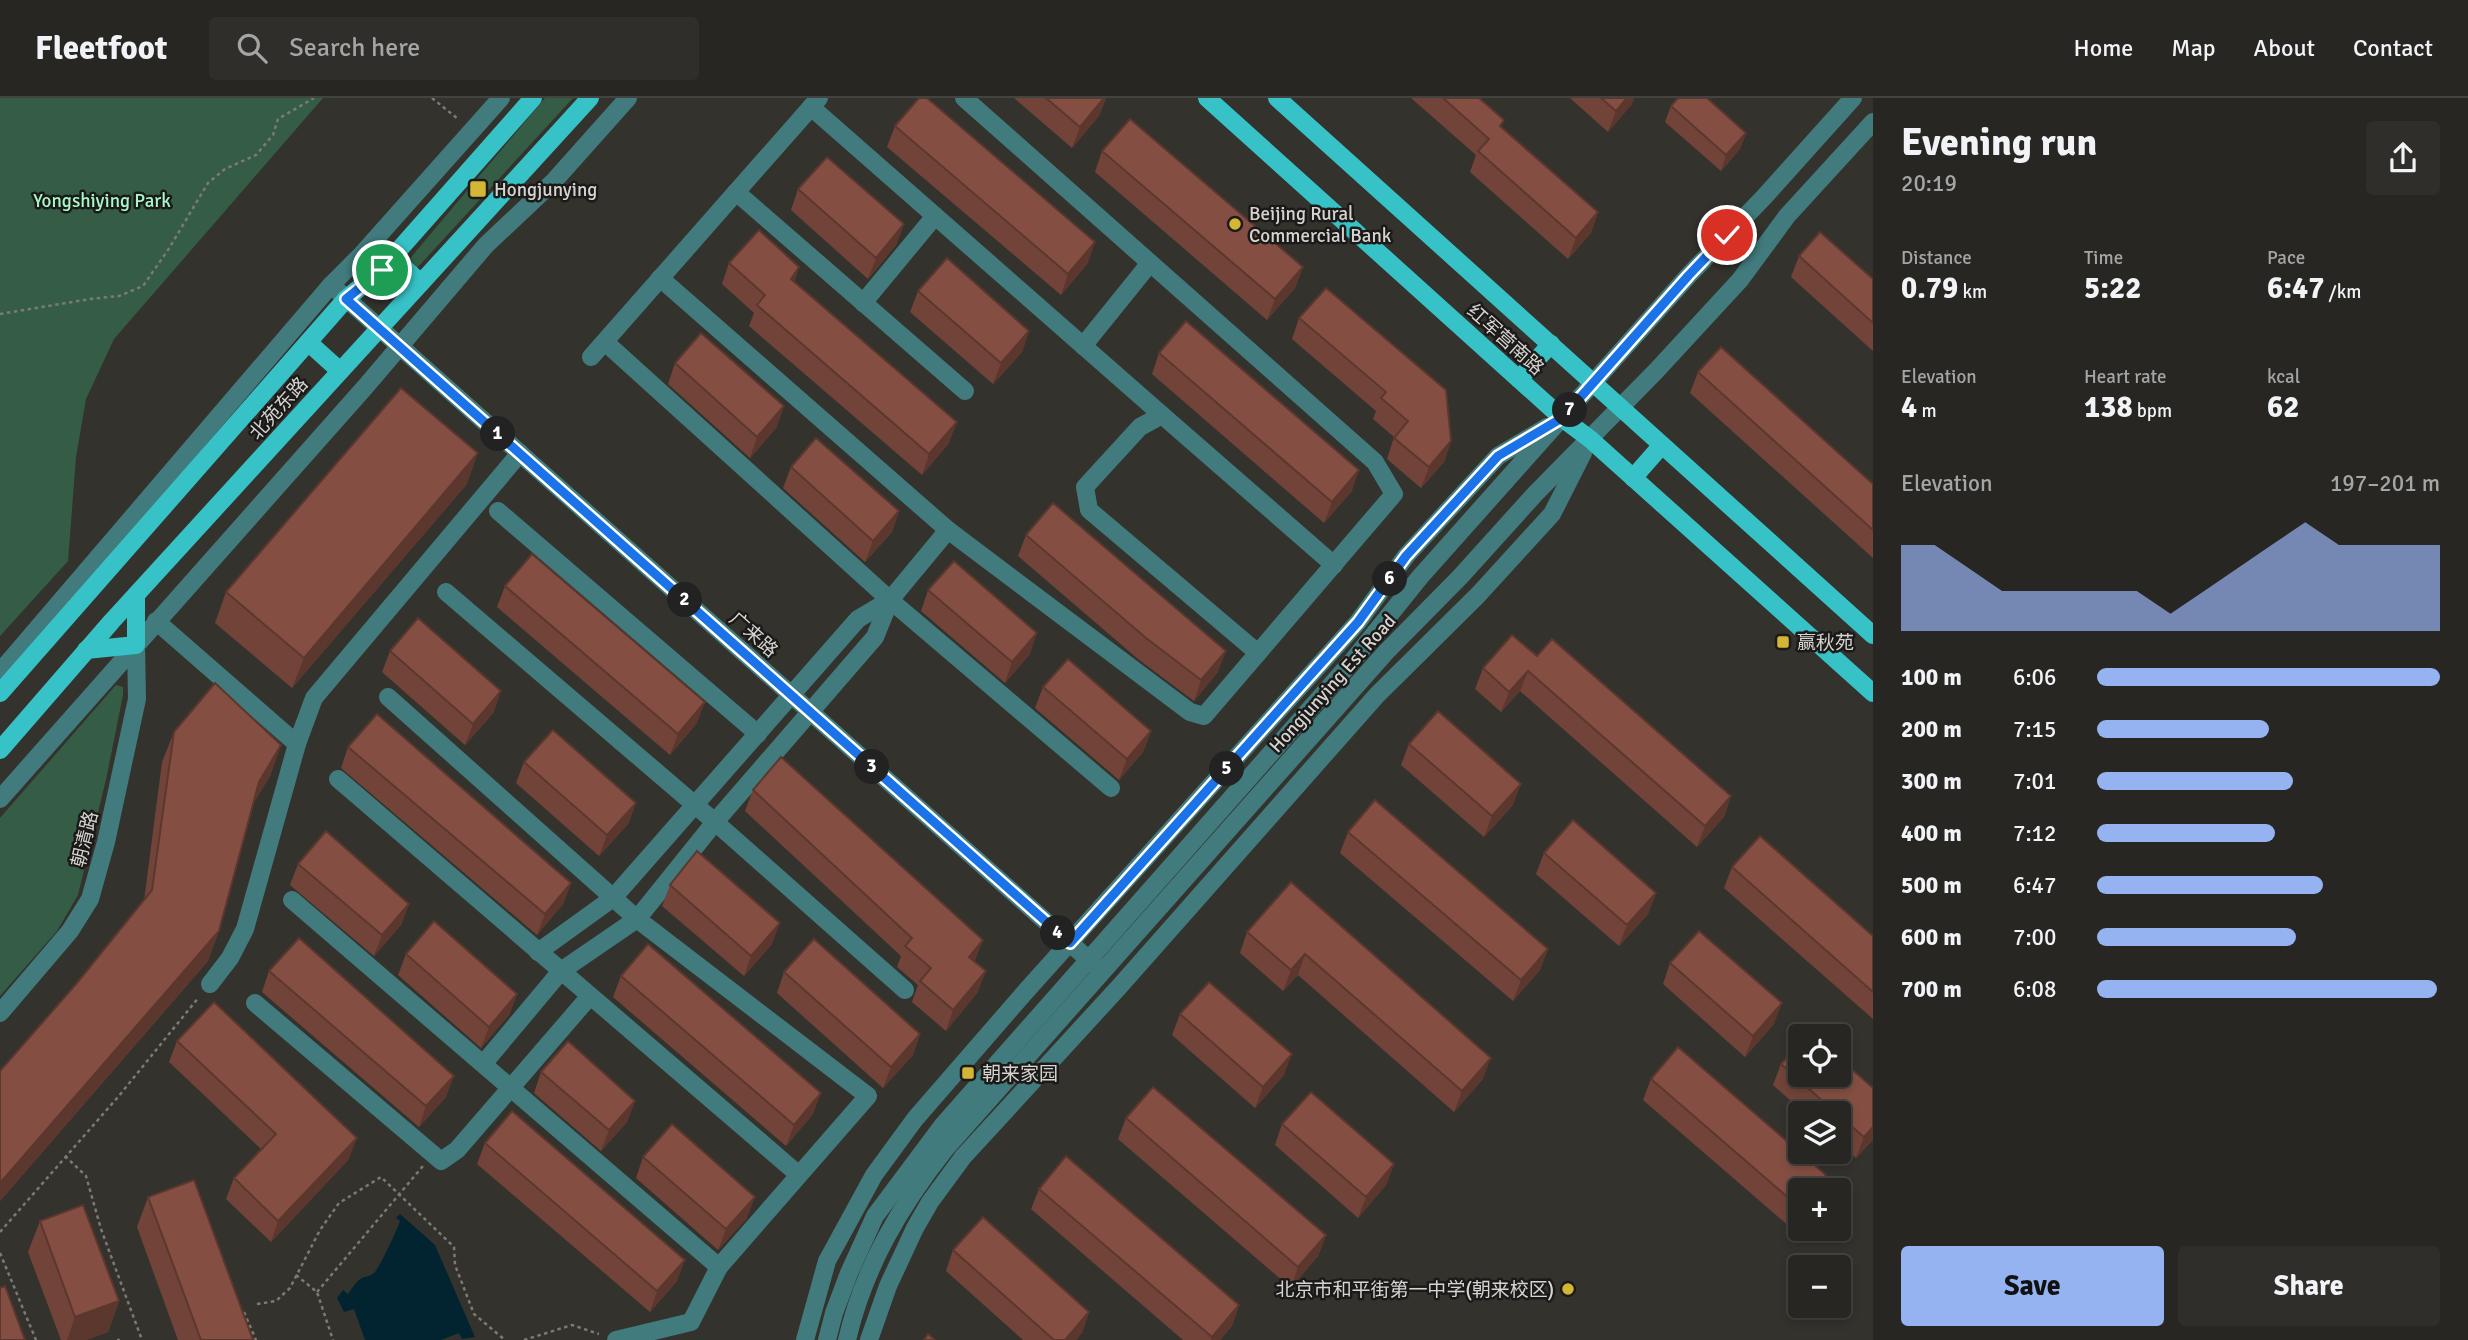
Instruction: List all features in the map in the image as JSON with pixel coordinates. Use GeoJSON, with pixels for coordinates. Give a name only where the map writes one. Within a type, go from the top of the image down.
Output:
{"type":"FeatureCollection","features":[{"type":"Feature","properties":{"kind":"main road","name":"北苑东路"},"geometry":{"type":"LineString","coordinates":[[0,693],[346,299],[382,270],[533,98]]}},
{"type":"Feature","properties":{"kind":"main road","name":"北苑东路"},"geometry":{"type":"LineString","coordinates":[[0,750],[86,650],[590,98]]}},
{"type":"Feature","properties":{"kind":"main road","name":"红军营南路"},"geometry":{"type":"LineString","coordinates":[[1207,98],[1562,418],[1590,439],[1873,693]]}},
{"type":"Feature","properties":{"kind":"main road","name":"红军营南路"},"geometry":{"type":"LineString","coordinates":[[1277,98],[1873,635]]}},
{"type":"Feature","properties":{"kind":"main road"},"geometry":{"type":"LineString","coordinates":[[392,257],[421,283]]}},
{"type":"Feature","properties":{"kind":"main road"},"geometry":{"type":"LineString","coordinates":[[308,342],[340,371]]}},
{"type":"Feature","properties":{"kind":"main road"},"geometry":{"type":"LineString","coordinates":[[1519,379],[1551,344]]}},
{"type":"Feature","properties":{"kind":"main road"},"geometry":{"type":"LineString","coordinates":[[1633,478],[1662,445]]}},
{"type":"Feature","properties":{"kind":"main road"},"geometry":{"type":"LineString","coordinates":[[86,650],[136,645],[136,595]]}},
{"type":"Feature","properties":{"kind":"street"},"geometry":{"type":"LineString","coordinates":[[0,672],[331,285],[501,98]]}},
{"type":"Feature","properties":{"kind":"street"},"geometry":{"type":"LineString","coordinates":[[0,800],[486,245],[554,181],[628,98]]}},
{"type":"Feature","properties":{"kind":"street"},"geometry":{"type":"LineString","coordinates":[[660,278],[948,530],[1190,712],[1205,716],[1394,494],[1375,462],[964,98]]}},
{"type":"Feature","properties":{"kind":"street","name":"Hongjunying Est Road"},"geometry":{"type":"LineString","coordinates":[[847,1340],[863,1286],[890,1228],[922,1178],[946,1148],[1420,578],[1689,275],[1853,98]]}},
{"type":"Feature","properties":{"kind":"street"},"geometry":{"type":"LineString","coordinates":[[591,357],[815,102],[935,216],[1334,565]]}},
{"type":"Feature","properties":{"kind":"street","name":"Hongjunying Est Road"},"geometry":{"type":"LineString","coordinates":[[827,1340],[845,1283],[875,1216],[943,1125],[1096,966],[1535,494],[1740,280],[1787,216],[1873,122]]}},
{"type":"Feature","properties":{"kind":"street"},"geometry":{"type":"LineString","coordinates":[[736,192],[965,391]]}},
{"type":"Feature","properties":{"kind":"street"},"geometry":{"type":"LineString","coordinates":[[863,303],[935,216]]}},
{"type":"Feature","properties":{"kind":"street"},"geometry":{"type":"LineString","coordinates":[[1083,346],[1150,263]]}},
{"type":"Feature","properties":{"kind":"street","name":"广来路"},"geometry":{"type":"LineString","coordinates":[[331,285],[1119,986]]}},
{"type":"Feature","properties":{"kind":"street"},"geometry":{"type":"LineString","coordinates":[[605,342],[890,600],[1111,788]]}},
{"type":"Feature","properties":{"kind":"street"},"geometry":{"type":"LineString","coordinates":[[1162,415],[1140,427],[1085,487],[1089,510],[1258,653]]}},
{"type":"Feature","properties":{"kind":"street"},"geometry":{"type":"LineString","coordinates":[[805,1340],[827,1261],[874,1175],[915,1119],[1358,622],[1406,556],[1498,456],[1562,418]]}},
{"type":"Feature","properties":{"kind":"street"},"geometry":{"type":"LineString","coordinates":[[869,1340],[899,1259],[930,1202],[947,1178],[1377,695],[1478,595],[1552,514],[1590,439]]}},
{"type":"Feature","properties":{"kind":"street"},"geometry":{"type":"LineString","coordinates":[[210,984],[230,958],[245,929],[297,744],[314,698],[520,453]]}},
{"type":"Feature","properties":{"kind":"street"},"geometry":{"type":"LineString","coordinates":[[498,512],[758,734]]}},
{"type":"Feature","properties":{"kind":"street"},"geometry":{"type":"LineString","coordinates":[[484,1063],[561,971],[637,919],[715,822],[875,637],[890,600],[948,530]]}},
{"type":"Feature","properties":{"kind":"street"},"geometry":{"type":"LineString","coordinates":[[446,592],[715,822],[905,990]]}},
{"type":"Feature","properties":{"kind":"street"},"geometry":{"type":"LineString","coordinates":[[538,952],[613,898],[858,619],[890,600]]}},
{"type":"Feature","properties":{"kind":"street"},"geometry":{"type":"LineString","coordinates":[[156,621],[297,744]]}},
{"type":"Feature","properties":{"kind":"street","name":"朝清路"},"geometry":{"type":"LineString","coordinates":[[0,1013],[71,930],[90,899],[106,842],[137,699],[136,645]]}},
{"type":"Feature","properties":{"kind":"street"},"geometry":{"type":"LineString","coordinates":[[388,697],[637,919],[868,1096],[719,1267],[691,1322],[616,1340]]}},
{"type":"Feature","properties":{"kind":"street"},"geometry":{"type":"LineString","coordinates":[[338,779],[799,1175]]}},
{"type":"Feature","properties":{"kind":"street"},"geometry":{"type":"LineString","coordinates":[[292,900],[719,1267]]}},
{"type":"Feature","properties":{"kind":"street"},"geometry":{"type":"LineString","coordinates":[[255,1003],[442,1161],[457,1150],[590,996]]}},
{"type":"Feature","properties":{"kind":"path"},"geometry":{"type":"LineString","coordinates":[[0,314],[119,296],[143,286],[208,183],[225,169],[256,155],[273,135],[278,119],[314,98]]}},
{"type":"Feature","properties":{"kind":"path"},"geometry":{"type":"LineString","coordinates":[[432,98],[472,130]]}},
{"type":"Feature","properties":{"kind":"path"},"geometry":{"type":"LineString","coordinates":[[0,1232],[118,1097],[210,984]]}},
{"type":"Feature","properties":{"kind":"path"},"geometry":{"type":"LineString","coordinates":[[65,1156],[86,1176],[141,1340]]}},
{"type":"Feature","properties":{"kind":"path"},"geometry":{"type":"LineString","coordinates":[[317,1292],[426,1162]]}},
{"type":"Feature","properties":{"kind":"path"},"geometry":{"type":"LineString","coordinates":[[257,1304],[276,1301],[290,1289],[320,1230],[339,1203],[381,1177],[454,1247],[455,1265],[474,1314],[505,1340]]}},
{"type":"Feature","properties":{"kind":"path"},"geometry":{"type":"LineString","coordinates":[[0,1253],[36,1340]]}},
{"type":"Feature","properties":{"kind":"path"},"geometry":{"type":"LineString","coordinates":[[296,1275],[317,1292],[333,1340]]}},
{"type":"Feature","properties":{"kind":"path"},"geometry":{"type":"LineString","coordinates":[[244,1312],[256,1340]]}},
{"type":"Feature","properties":{"kind":"path"},"geometry":{"type":"LineString","coordinates":[[524,1340],[572,1325],[616,1340]]}},
{"type":"Feature","properties":{"kind":"green space","name":"Yongshiying Park"},"geometry":{"type":"Polygon","coordinates":[[[0,98],[323,98],[114,339],[86,399],[76,457],[68,561],[0,636],[0,98]]]}},
{"type":"Feature","properties":{"kind":"green space"},"geometry":{"type":"Polygon","coordinates":[[[545,98],[573,98],[417,268],[407,262],[545,98]]]}},
{"type":"Feature","properties":{"kind":"green space"},"geometry":{"type":"Polygon","coordinates":[[[116,685],[123,687],[123,695],[78,895],[57,931],[0,996],[0,818],[116,685]]]}},
{"type":"Feature","properties":{"kind":"water"},"geometry":{"type":"Polygon","coordinates":[[[400,1214],[435,1245],[475,1337],[462,1339],[459,1333],[441,1340],[365,1340],[354,1309],[344,1312],[337,1298],[343,1290],[348,1294],[359,1280],[376,1270],[398,1226],[400,1221],[396,1218],[400,1214]]]}},
{"type":"Feature","properties":{"kind":"building"},"geometry":{"type":"Polygon","coordinates":[[[919,98],[927,98],[1095,242],[1068,274],[895,126],[919,98]]]}},
{"type":"Feature","properties":{"kind":"building"},"geometry":{"type":"Polygon","coordinates":[[[1046,98],[1104,98],[1080,127],[1046,98]]]}},
{"type":"Feature","properties":{"kind":"building"},"geometry":{"type":"Polygon","coordinates":[[[1443,98],[1479,98],[1504,120],[1500,126],[1598,212],[1576,238],[1478,151],[1489,139],[1443,98]]]}},
{"type":"Feature","properties":{"kind":"building"},"geometry":{"type":"Polygon","coordinates":[[[1601,98],[1627,98],[1616,111],[1601,98]]]}},
{"type":"Feature","properties":{"kind":"building"},"geometry":{"type":"Polygon","coordinates":[[[1678,98],[1707,98],[1746,133],[1726,155],[1671,106],[1678,98]]]}},
{"type":"Feature","properties":{"kind":"building"},"geometry":{"type":"Polygon","coordinates":[[[1130,119],[1303,267],[1275,299],[1102,151],[1130,119]]]}},
{"type":"Feature","properties":{"kind":"building"},"geometry":{"type":"Polygon","coordinates":[[[827,157],[904,224],[876,258],[798,189],[827,157]]]}},
{"type":"Feature","properties":{"kind":"building"},"geometry":{"type":"Polygon","coordinates":[[[759,230],[799,267],[791,279],[957,422],[929,454],[757,305],[765,295],[729,263],[759,230]]]}},
{"type":"Feature","properties":{"kind":"building"},"geometry":{"type":"Polygon","coordinates":[[[1820,232],[1873,279],[1873,323],[1799,256],[1820,232]]]}},
{"type":"Feature","properties":{"kind":"building"},"geometry":{"type":"Polygon","coordinates":[[[947,258],[1029,331],[1001,363],[918,291],[947,258]]]}},
{"type":"Feature","properties":{"kind":"building"},"geometry":{"type":"Polygon","coordinates":[[[1326,288],[1446,390],[1451,441],[1429,467],[1394,438],[1408,421],[1381,398],[1386,392],[1299,318],[1326,288]]]}},
{"type":"Feature","properties":{"kind":"building"},"geometry":{"type":"Polygon","coordinates":[[[1186,321],[1359,470],[1332,502],[1159,353],[1186,321]]]}},
{"type":"Feature","properties":{"kind":"building"},"geometry":{"type":"Polygon","coordinates":[[[701,333],[784,406],[757,437],[675,363],[701,333]]]}},
{"type":"Feature","properties":{"kind":"building"},"geometry":{"type":"Polygon","coordinates":[[[1721,347],[1873,484],[1873,530],[1698,372],[1721,347]]]}},
{"type":"Feature","properties":{"kind":"building"},"geometry":{"type":"Polygon","coordinates":[[[401,388],[478,453],[304,658],[226,592],[401,388]]]}},
{"type":"Feature","properties":{"kind":"building"},"geometry":{"type":"Polygon","coordinates":[[[816,438],[899,511],[873,541],[791,467],[816,438]]]}},
{"type":"Feature","properties":{"kind":"building"},"geometry":{"type":"Polygon","coordinates":[[[1053,503],[1226,651],[1201,680],[1146,638],[1026,535],[1053,503]]]}},
{"type":"Feature","properties":{"kind":"building"},"geometry":{"type":"Polygon","coordinates":[[[532,554],[705,702],[678,734],[505,586],[532,554]]]}},
{"type":"Feature","properties":{"kind":"building"},"geometry":{"type":"Polygon","coordinates":[[[954,561],[1037,633],[1012,662],[928,590],[954,561]]]}},
{"type":"Feature","properties":{"kind":"building"},"geometry":{"type":"Polygon","coordinates":[[[418,618],[501,691],[473,724],[390,651],[418,618]]]}},
{"type":"Feature","properties":{"kind":"building"},"geometry":{"type":"Polygon","coordinates":[[[1512,635],[1537,656],[1552,639],[1731,796],[1705,826],[1528,671],[1509,692],[1483,668],[1512,635]]]}},
{"type":"Feature","properties":{"kind":"building"},"geometry":{"type":"Polygon","coordinates":[[[1068,659],[1151,731],[1127,759],[1043,687],[1068,659]]]}},
{"type":"Feature","properties":{"kind":"building"},"geometry":{"type":"Polygon","coordinates":[[[215,683],[281,745],[259,782],[219,931],[0,1183],[0,1071],[77,983],[152,890],[174,732],[215,683]]]}},
{"type":"Feature","properties":{"kind":"building"},"geometry":{"type":"Polygon","coordinates":[[[1438,711],[1521,784],[1492,816],[1409,744],[1438,711]]]}},
{"type":"Feature","properties":{"kind":"building"},"geometry":{"type":"Polygon","coordinates":[[[377,714],[571,883],[545,914],[348,747],[377,714]]]}},
{"type":"Feature","properties":{"kind":"building"},"geometry":{"type":"Polygon","coordinates":[[[553,730],[636,803],[607,835],[524,762],[553,730]]]}},
{"type":"Feature","properties":{"kind":"building"},"geometry":{"type":"Polygon","coordinates":[[[781,757],[983,940],[969,957],[986,971],[953,1010],[920,981],[931,968],[905,946],[912,938],[753,790],[781,757]]]}},
{"type":"Feature","properties":{"kind":"building"},"geometry":{"type":"Polygon","coordinates":[[[1375,800],[1548,949],[1521,980],[1348,832],[1375,800]]]}},
{"type":"Feature","properties":{"kind":"building"},"geometry":{"type":"Polygon","coordinates":[[[1573,820],[1656,893],[1627,925],[1544,853],[1573,820]]]}},
{"type":"Feature","properties":{"kind":"building"},"geometry":{"type":"Polygon","coordinates":[[[326,831],[409,904],[382,935],[298,864],[326,831]]]}},
{"type":"Feature","properties":{"kind":"building"},"geometry":{"type":"Polygon","coordinates":[[[1760,836],[1873,936],[1873,992],[1732,867],[1760,836]]]}},
{"type":"Feature","properties":{"kind":"building"},"geometry":{"type":"Polygon","coordinates":[[[697,851],[780,923],[751,956],[670,885],[697,851]]]}},
{"type":"Feature","properties":{"kind":"building"},"geometry":{"type":"Polygon","coordinates":[[[1291,882],[1491,1058],[1462,1091],[1305,954],[1291,970],[1247,932],[1291,882]]]}},
{"type":"Feature","properties":{"kind":"building"},"geometry":{"type":"Polygon","coordinates":[[[434,921],[517,994],[489,1027],[406,954],[434,921]]]}},
{"type":"Feature","properties":{"kind":"building"},"geometry":{"type":"Polygon","coordinates":[[[1699,931],[1782,1003],[1753,1036],[1670,963],[1699,931]]]}},
{"type":"Feature","properties":{"kind":"building"},"geometry":{"type":"Polygon","coordinates":[[[299,938],[454,1076],[426,1106],[269,971],[299,938]]]}},
{"type":"Feature","properties":{"kind":"building"},"geometry":{"type":"Polygon","coordinates":[[[814,939],[920,1034],[891,1067],[784,972],[814,939]]]}},
{"type":"Feature","properties":{"kind":"building"},"geometry":{"type":"Polygon","coordinates":[[[648,944],[821,1093],[794,1125],[621,976],[648,944]]]}},
{"type":"Feature","properties":{"kind":"building"},"geometry":{"type":"Polygon","coordinates":[[[1209,982],[1292,1054],[1263,1087],[1180,1014],[1209,982]]]}},
{"type":"Feature","properties":{"kind":"building"},"geometry":{"type":"Polygon","coordinates":[[[214,1002],[357,1138],[278,1221],[234,1178],[276,1134],[177,1041],[214,1002]]]}},
{"type":"Feature","properties":{"kind":"building"},"geometry":{"type":"Polygon","coordinates":[[[568,1041],[635,1101],[609,1130],[541,1072],[568,1041]]]}},
{"type":"Feature","properties":{"kind":"building"},"geometry":{"type":"Polygon","coordinates":[[[1678,1047],[1788,1142],[1788,1164],[1813,1164],[1826,1175],[1823,1178],[1788,1178],[1788,1197],[1651,1079],[1678,1047]]]}},
{"type":"Feature","properties":{"kind":"building"},"geometry":{"type":"Polygon","coordinates":[[[1788,1056],[1788,1070],[1781,1064],[1788,1056]]]}},
{"type":"Feature","properties":{"kind":"building"},"geometry":{"type":"Polygon","coordinates":[[[1851,1069],[1873,1088],[1873,1127],[1864,1137],[1851,1126],[1851,1101],[1823,1101],[1807,1087],[1851,1087],[1851,1069]]]}},
{"type":"Feature","properties":{"kind":"building"},"geometry":{"type":"Polygon","coordinates":[[[1153,1087],[1326,1235],[1298,1267],[1126,1118],[1153,1087]]]}},
{"type":"Feature","properties":{"kind":"building"},"geometry":{"type":"Polygon","coordinates":[[[1311,1092],[1394,1164],[1366,1197],[1282,1124],[1311,1092]]]}},
{"type":"Feature","properties":{"kind":"building"},"geometry":{"type":"Polygon","coordinates":[[[512,1111],[685,1260],[657,1291],[485,1143],[512,1111]]]}},
{"type":"Feature","properties":{"kind":"building"},"geometry":{"type":"Polygon","coordinates":[[[672,1124],[755,1197],[726,1229],[643,1157],[672,1124]]]}},
{"type":"Feature","properties":{"kind":"building"},"geometry":{"type":"Polygon","coordinates":[[[1066,1156],[1239,1305],[1212,1337],[1039,1189],[1066,1156]]]}},
{"type":"Feature","properties":{"kind":"building"},"geometry":{"type":"Polygon","coordinates":[[[194,1180],[253,1340],[201,1340],[148,1197],[194,1180]]]}},
{"type":"Feature","properties":{"kind":"building"},"geometry":{"type":"Polygon","coordinates":[[[83,1205],[119,1301],[75,1317],[40,1221],[83,1205]]]}},
{"type":"Feature","properties":{"kind":"building"},"geometry":{"type":"Polygon","coordinates":[[[983,1217],[1089,1312],[1065,1340],[1054,1340],[953,1250],[983,1217]]]}},
{"type":"Feature","properties":{"kind":"building"},"geometry":{"type":"Polygon","coordinates":[[[5,1286],[25,1340],[0,1340],[0,1288],[5,1286]]]}},
{"type":"Feature","properties":{"kind":"building"},"geometry":{"type":"Polygon","coordinates":[[[928,1334],[935,1340],[924,1340],[928,1334]]]}},
{"type":"Feature","properties":{"kind":"place","name":"Hongjunying"},"geometry":{"type":"Point","coordinates":[478,189]}},
{"type":"Feature","properties":{"kind":"place","name":"Beijing Rural Commercial Bank"},"geometry":{"type":"Point","coordinates":[1235,224]}},
{"type":"Feature","properties":{"kind":"place","name":"赢秋苑"},"geometry":{"type":"Point","coordinates":[1783,642]}},
{"type":"Feature","properties":{"kind":"place","name":"朝来家园"},"geometry":{"type":"Point","coordinates":[968,1073]}},
{"type":"Feature","properties":{"kind":"place","name":"北京市和平街第一中学(朝来校区)"},"geometry":{"type":"Point","coordinates":[1568,1289]}},
{"type":"Feature","properties":{"kind":"route"},"geometry":{"type":"LineString","coordinates":[[382,270],[346,299],[1070,943],[1358,622],[1406,556],[1498,456],[1562,418],[1727,235]]}}]}
